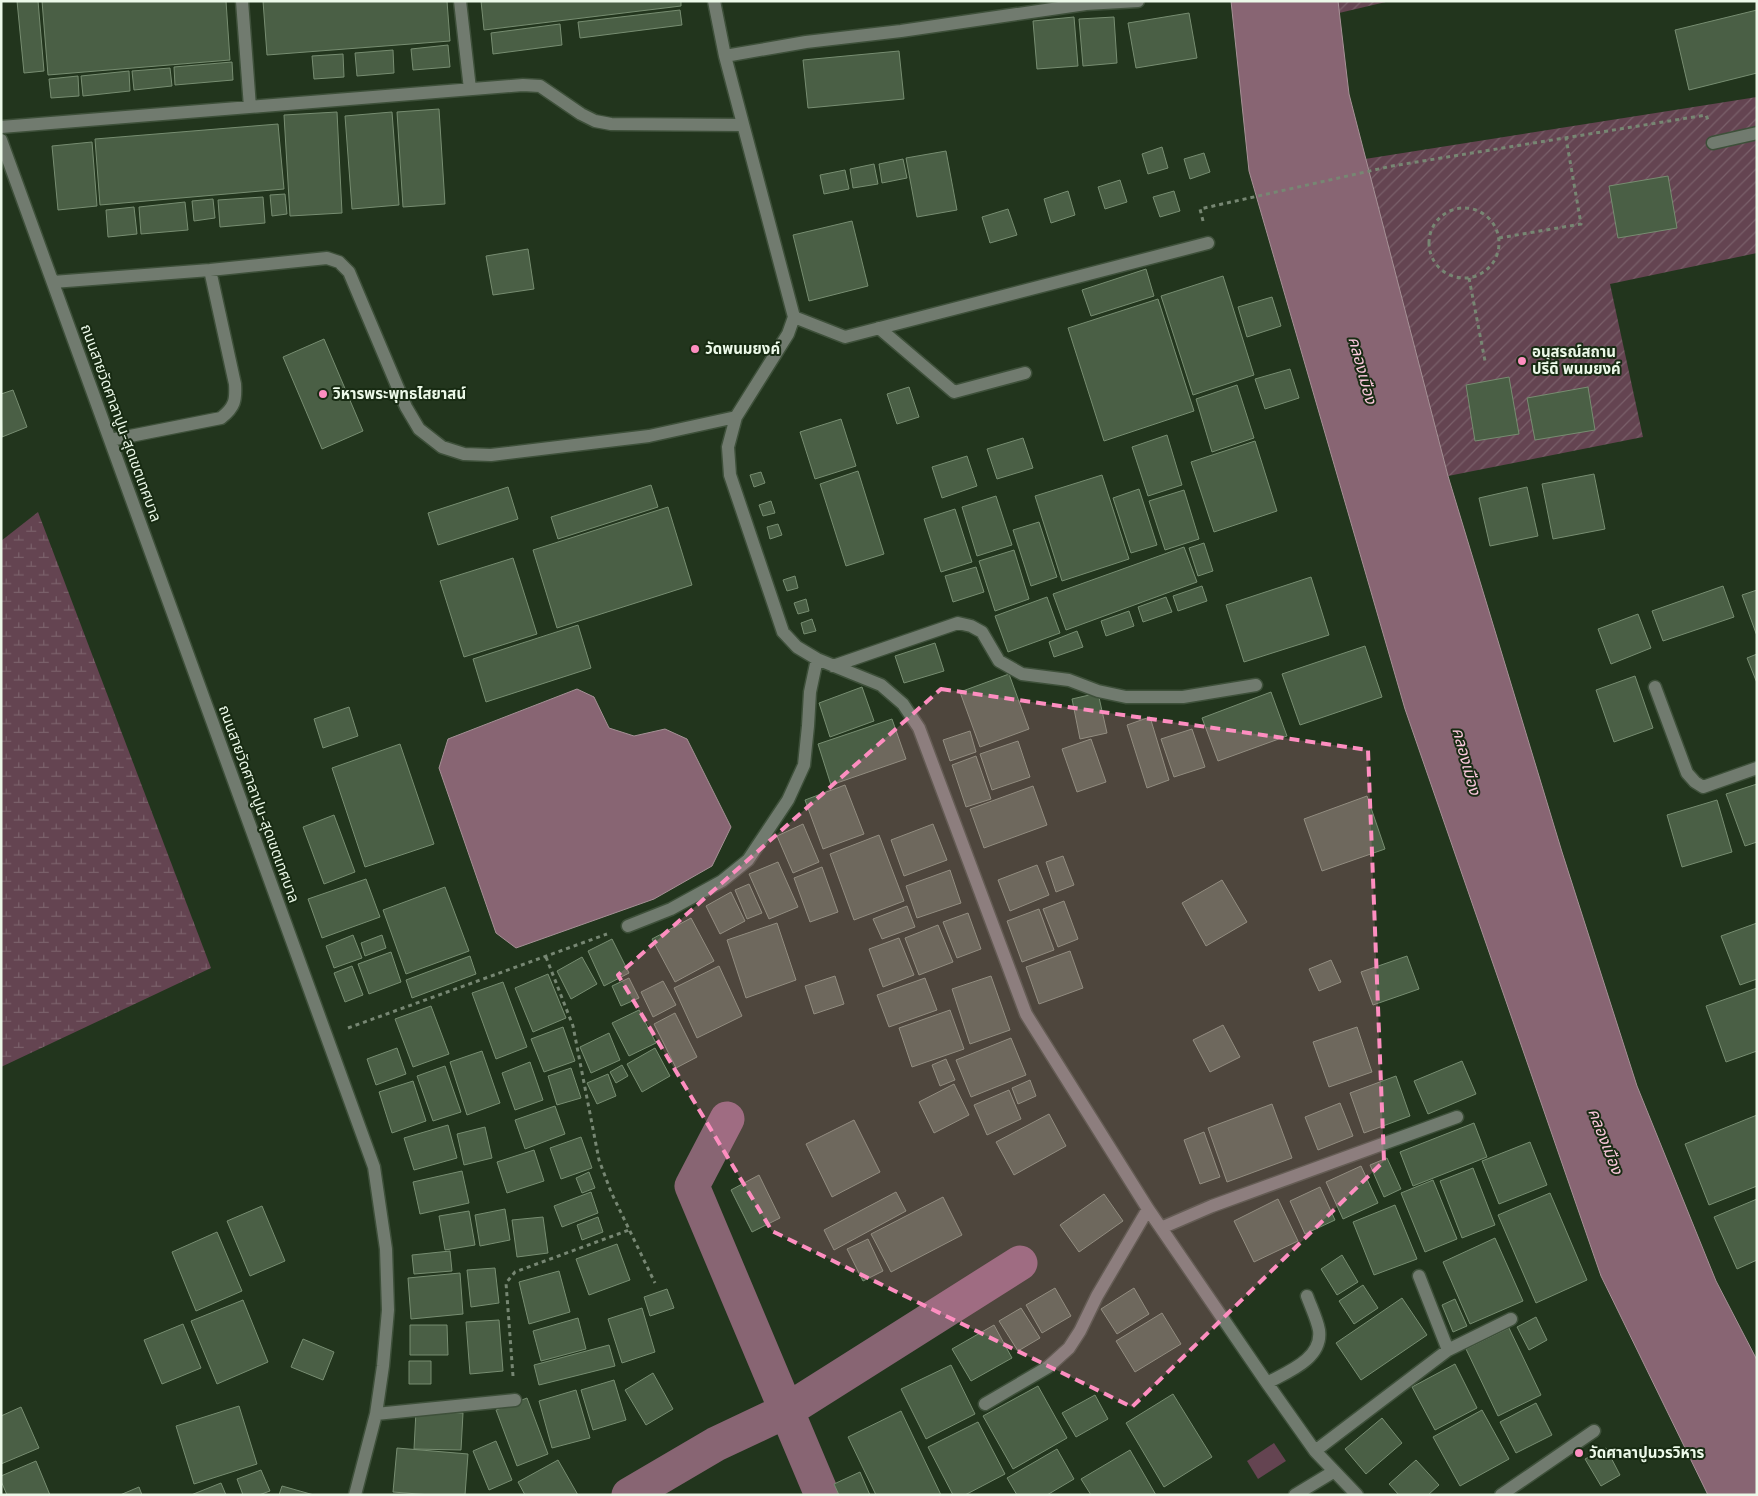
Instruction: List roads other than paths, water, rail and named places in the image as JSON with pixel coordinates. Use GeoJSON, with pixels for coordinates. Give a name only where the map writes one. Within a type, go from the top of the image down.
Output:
{"type":"FeatureCollection","features":[{"type":"Feature","properties":{"kind":"street"},"geometry":{"type":"LineString","coordinates":[[242,1],[250,107]]}},
{"type":"Feature","properties":{"kind":"street"},"geometry":{"type":"LineString","coordinates":[[460,1],[470,89]]}},
{"type":"Feature","properties":{"kind":"street"},"geometry":{"type":"LineString","coordinates":[[714,1],[725,56],[794,317],[788,334],[736,417],[728,447],[730,475],[783,632],[797,647],[817,659],[881,685],[903,704],[919,728],[1026,1014],[1148,1209],[1266,1383],[1315,1451],[1356,1495]]}},
{"type":"Feature","properties":{"kind":"street"},"geometry":{"type":"LineString","coordinates":[[725,56],[806,42],[901,31],[1086,4],[1138,1]]}},
{"type":"Feature","properties":{"kind":"street"},"geometry":{"type":"LineString","coordinates":[[1,128],[523,85],[540,86],[581,114],[595,121],[611,124],[743,125]]}},
{"type":"Feature","properties":{"kind":"street"},"geometry":{"type":"LineString","coordinates":[[1713,143],[1757,133]]}},
{"type":"Feature","properties":{"kind":"street","name":"ถนนสายวัดศาลาปูน-สุดเขตเทศบาล"},"geometry":{"type":"LineString","coordinates":[[1,140],[374,1167],[386,1248],[388,1310],[376,1414],[355,1495]]}},
{"type":"Feature","properties":{"kind":"street"},"geometry":{"type":"LineString","coordinates":[[794,317],[845,337],[1208,243]]}},
{"type":"Feature","properties":{"kind":"street"},"geometry":{"type":"LineString","coordinates":[[52,282],[210,270],[327,258],[339,262],[349,272],[406,407],[419,429],[442,447],[464,454],[491,455],[649,436],[736,417]]}},
{"type":"Feature","properties":{"kind":"street"},"geometry":{"type":"LineString","coordinates":[[110,440],[221,418],[236,400],[235,384],[210,270]]}},
{"type":"Feature","properties":{"kind":"street"},"geometry":{"type":"LineString","coordinates":[[879,328],[954,392],[1025,373]]}},
{"type":"Feature","properties":{"kind":"street"},"geometry":{"type":"LineString","coordinates":[[833,666],[958,623],[971,626],[982,632],[999,661],[1022,674],[1069,680],[1098,691],[1126,697],[1183,697],[1256,685]]}},
{"type":"Feature","properties":{"kind":"street"},"geometry":{"type":"LineString","coordinates":[[628,926],[671,909],[722,881],[748,860],[788,800],[804,765],[810,692],[817,659]]}},
{"type":"Feature","properties":{"kind":"street"},"geometry":{"type":"LineString","coordinates":[[1655,687],[1687,773],[1695,782],[1703,787],[1757,768]]}},
{"type":"Feature","properties":{"kind":"street"},"geometry":{"type":"LineString","coordinates":[[1161,1228],[1212,1206],[1457,1117]]}},
{"type":"Feature","properties":{"kind":"street"},"geometry":{"type":"LineString","coordinates":[[985,1404],[1048,1367],[1069,1348],[1148,1209]]}},
{"type":"Feature","properties":{"kind":"street"},"geometry":{"type":"LineString","coordinates":[[1419,1276],[1448,1350]]}},
{"type":"Feature","properties":{"kind":"street"},"geometry":{"type":"LineString","coordinates":[[1266,1383],[1304,1361],[1313,1354],[1317,1346],[1319,1339],[1318,1329],[1307,1296]]}},
{"type":"Feature","properties":{"kind":"street"},"geometry":{"type":"LineString","coordinates":[[1315,1451],[1448,1350],[1511,1319]]}},
{"type":"Feature","properties":{"kind":"street"},"geometry":{"type":"LineString","coordinates":[[376,1414],[515,1400]]}},
{"type":"Feature","properties":{"kind":"street"},"geometry":{"type":"LineString","coordinates":[[1501,1495],[1594,1431]]}},
{"type":"Feature","properties":{"kind":"street"},"geometry":{"type":"LineString","coordinates":[[1295,1495],[1334,1472]]}},
{"type":"Feature","properties":{"kind":"water","name":"คลองเมือง"},"geometry":{"type":"Polygon","coordinates":[[[1231,1],[1338,1],[1349,94],[1448,476],[1562,852],[1637,1086],[1716,1281],[1757,1360],[1757,1495],[1708,1495],[1601,1276],[1405,709],[1249,171],[1231,1]]]}},
{"type":"Feature","properties":{"kind":"water"},"geometry":{"type":"Polygon","coordinates":[[[577,689],[594,697],[609,728],[634,736],[665,729],[687,739],[731,827],[712,866],[654,899],[516,948],[496,933],[439,768],[448,739],[577,689]]]}},
{"type":"Feature","properties":{"kind":"waterway"},"geometry":{"type":"LineString","coordinates":[[727,1119],[692,1186],[822,1495]]}},
{"type":"Feature","properties":{"kind":"waterway"},"geometry":{"type":"LineString","coordinates":[[629,1495],[716,1444],[786,1411],[1020,1263]]}},
{"type":"Feature","properties":{"kind":"place","name":"วัดพนมยงค์"},"geometry":{"type":"Point","coordinates":[695,349]}},
{"type":"Feature","properties":{"kind":"place","name":"อนุสรณ์สถาน ปรีดี พนมยงค์"},"geometry":{"type":"Point","coordinates":[1522,361]}},
{"type":"Feature","properties":{"kind":"place","name":"วิหารพระพุทธไสยาสน์"},"geometry":{"type":"Point","coordinates":[323,394]}},
{"type":"Feature","properties":{"kind":"place","name":"วัดศาลาปูนวรวิหาร"},"geometry":{"type":"Point","coordinates":[1579,1453]}}]}
